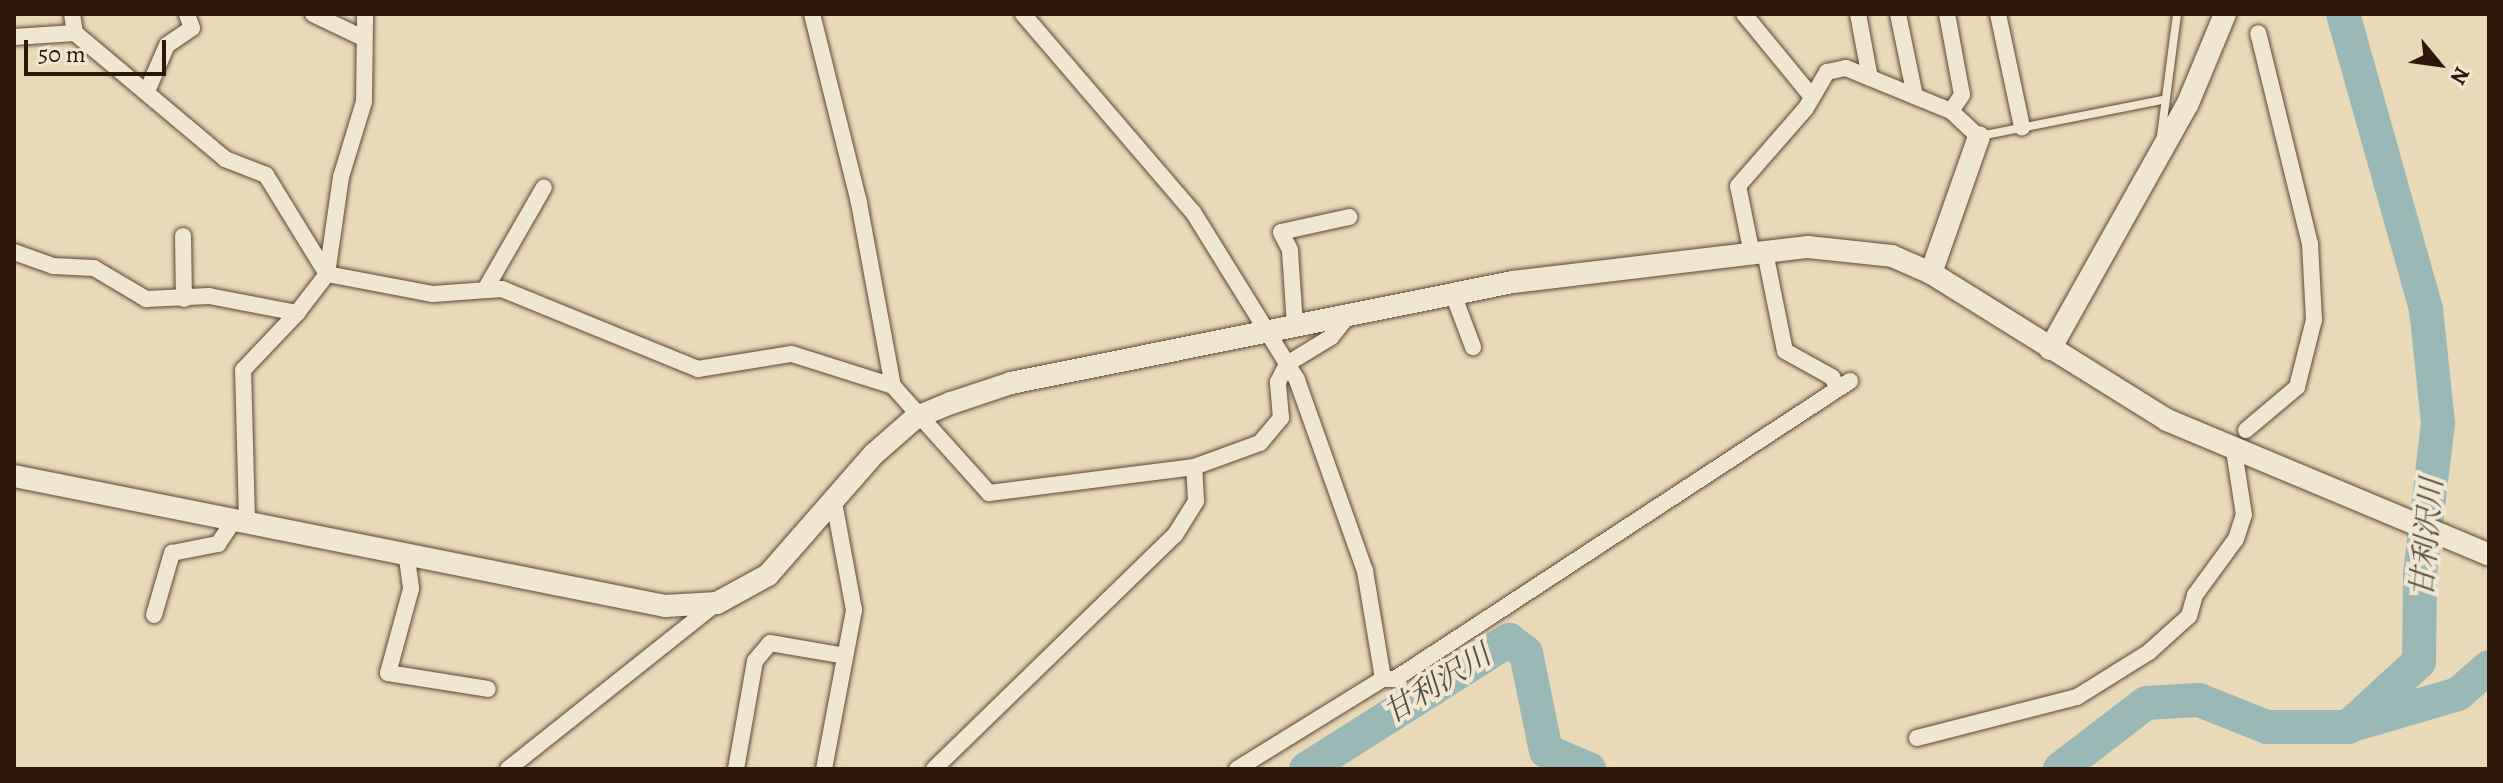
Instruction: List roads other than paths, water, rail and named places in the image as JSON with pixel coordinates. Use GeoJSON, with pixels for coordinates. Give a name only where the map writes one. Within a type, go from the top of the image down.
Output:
{"type":"FeatureCollection","features":[{"type":"Feature","properties":{"kind":"street"},"geometry":{"type":"LineString","coordinates":[[72,14],[75,33]]}},
{"type":"Feature","properties":{"kind":"street"},"geometry":{"type":"LineString","coordinates":[[148,89],[167,45],[192,28],[187,14]]}},
{"type":"Feature","properties":{"kind":"street"},"geometry":{"type":"LineString","coordinates":[[313,14],[363,38]]}},
{"type":"Feature","properties":{"kind":"street"},"geometry":{"type":"LineString","coordinates":[[154,615],[172,553],[218,544],[241,520],[243,370],[297,313],[327,274],[341,177],[364,102],[365,14]]}},
{"type":"Feature","properties":{"kind":"street"},"geometry":{"type":"LineString","coordinates":[[812,14],[859,203],[893,386],[915,418],[989,493],[1194,467],[1273,435],[1281,418],[1278,382],[1287,364],[1331,337],[1349,315]]}},
{"type":"Feature","properties":{"kind":"street"},"geometry":{"type":"LineString","coordinates":[[1023,14],[1193,212],[1287,364],[1365,571],[1383,679]]}},
{"type":"Feature","properties":{"kind":"street"},"geometry":{"type":"LineString","coordinates":[[1744,14],[1809,93]]}},
{"type":"Feature","properties":{"kind":"street"},"geometry":{"type":"LineString","coordinates":[[1858,14],[1870,78]]}},
{"type":"Feature","properties":{"kind":"street"},"geometry":{"type":"LineString","coordinates":[[1898,14],[1915,96]]}},
{"type":"Feature","properties":{"kind":"street"},"geometry":{"type":"LineString","coordinates":[[1947,14],[1962,95],[1951,111]]}},
{"type":"Feature","properties":{"kind":"street"},"geometry":{"type":"LineString","coordinates":[[1998,14],[2022,127]]}},
{"type":"Feature","properties":{"kind":"street"},"geometry":{"type":"LineString","coordinates":[[2050,349],[2214,51],[2225,14]]}},
{"type":"Feature","properties":{"kind":"street"},"geometry":{"type":"LineString","coordinates":[[14,37],[75,33],[148,89],[225,159],[266,175],[327,274],[433,294],[486,288],[531,299],[698,369],[792,354],[893,386]]}},
{"type":"Feature","properties":{"kind":"street"},"geometry":{"type":"LineString","coordinates":[[2246,430],[2297,387],[2314,320],[2310,244],[2258,33]]}},
{"type":"Feature","properties":{"kind":"street"},"geometry":{"type":"LineString","coordinates":[[1237,769],[1383,679],[1395,679],[1844,385],[1785,351],[1738,186],[1806,108],[1809,93],[1827,72],[1846,68],[1951,111],[1979,137],[1931,273]]}},
{"type":"Feature","properties":{"kind":"street"},"geometry":{"type":"LineString","coordinates":[[486,288],[544,187]]}},
{"type":"Feature","properties":{"kind":"street"},"geometry":{"type":"LineString","coordinates":[[1295,326],[1290,250],[1281,232],[1349,217]]}},
{"type":"Feature","properties":{"kind":"street"},"geometry":{"type":"LineString","coordinates":[[183,236],[184,299]]}},
{"type":"Feature","properties":{"kind":"street"},"geometry":{"type":"LineString","coordinates":[[508,769],[717,603],[768,575],[915,418],[1011,383],[1453,294],[1759,253],[1853,249],[1931,273],[2167,420],[2489,555]]}},
{"type":"Feature","properties":{"kind":"street"},"geometry":{"type":"LineString","coordinates":[[14,252],[53,266],[94,268],[146,299],[231,299],[297,313]]}},
{"type":"Feature","properties":{"kind":"street"},"geometry":{"type":"LineString","coordinates":[[1453,294],[1473,347]]}},
{"type":"Feature","properties":{"kind":"street"},"geometry":{"type":"LineString","coordinates":[[1917,738],[2077,697],[2149,652],[2189,616],[2195,595],[2231,551],[2244,515],[2235,457]]}},
{"type":"Feature","properties":{"kind":"street"},"geometry":{"type":"LineString","coordinates":[[934,769],[1175,535],[1196,501],[1194,467]]}},
{"type":"Feature","properties":{"kind":"street"},"geometry":{"type":"LineString","coordinates":[[14,476],[665,606],[717,603]]}},
{"type":"Feature","properties":{"kind":"street"},"geometry":{"type":"LineString","coordinates":[[824,769],[854,610],[834,502]]}},
{"type":"Feature","properties":{"kind":"street"},"geometry":{"type":"LineString","coordinates":[[406,552],[411,589],[388,673],[488,689]]}},
{"type":"Feature","properties":{"kind":"street"},"geometry":{"type":"LineString","coordinates":[[736,769],[755,661],[770,643],[845,656]]}},
{"type":"Feature","properties":{"kind":"lane"},"geometry":{"type":"LineString","coordinates":[[2160,153],[2162,100],[2177,14]]}},
{"type":"Feature","properties":{"kind":"lane"},"geometry":{"type":"LineString","coordinates":[[1979,137],[2162,100]]}},
{"type":"Feature","properties":{"kind":"waterway","name":"甘利沢川"},"geometry":{"type":"LineString","coordinates":[[2060,769],[2146,703],[2199,700],[2267,727],[2348,727],[2419,662],[2420,574],[2438,423],[2426,309],[2343,14]]}},
{"type":"Feature","properties":{"kind":"waterway","name":"甘利沢川"},"geometry":{"type":"LineString","coordinates":[[1306,769],[1509,640],[1526,653],[1546,751],[1589,769]]}},
{"type":"Feature","properties":{"kind":"waterway"},"geometry":{"type":"LineString","coordinates":[[2356,724],[2458,694],[2489,667]]}}]}
